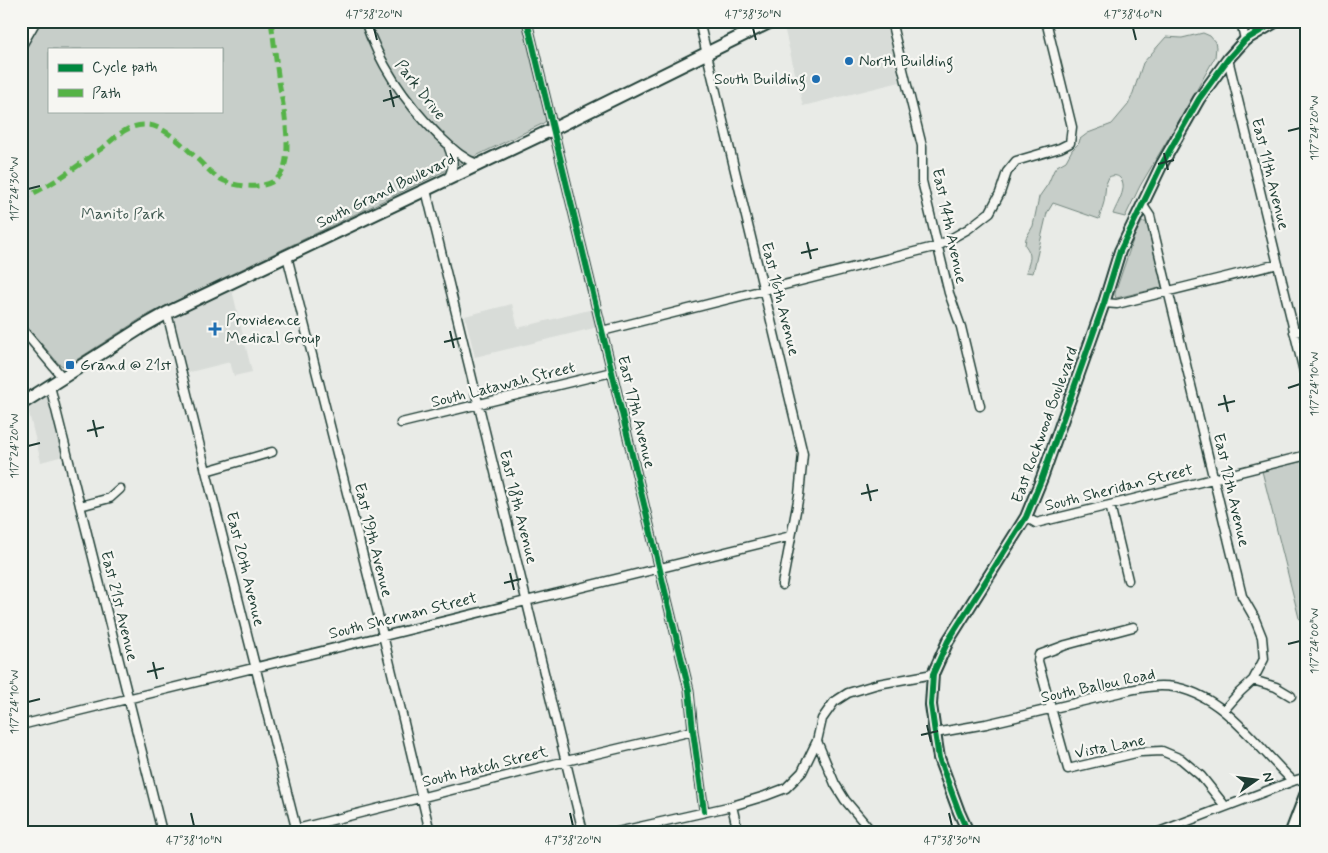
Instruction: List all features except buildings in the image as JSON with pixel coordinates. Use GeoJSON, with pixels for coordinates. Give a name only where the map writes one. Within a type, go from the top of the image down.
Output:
{"type":"FeatureCollection","features":[{"type":"Feature","properties":{"kind":"main road","name":"South Grand Boulevard"},"geometry":{"type":"LineString","coordinates":[[21,404],[167,313],[554,129],[772,21]]}},
{"type":"Feature","properties":{"kind":"street"},"geometry":{"type":"LineString","coordinates":[[21,47],[36,21]]}},
{"type":"Feature","properties":{"kind":"street","name":"Park Drive"},"geometry":{"type":"LineString","coordinates":[[365,21],[379,55],[396,85],[419,115],[461,156],[478,165]]}},
{"type":"Feature","properties":{"kind":"street","name":"East 17th Avenue"},"geometry":{"type":"LineString","coordinates":[[527,21],[689,690],[704,811]]}},
{"type":"Feature","properties":{"kind":"street","name":"East 16th Avenue"},"geometry":{"type":"LineString","coordinates":[[699,21],[803,454],[799,495],[782,586]]}},
{"type":"Feature","properties":{"kind":"street","name":"East 14th Avenue"},"geometry":{"type":"LineString","coordinates":[[891,21],[922,146],[922,181],[949,293],[961,327],[980,406]]}},
{"type":"Feature","properties":{"kind":"street"},"geometry":{"type":"LineString","coordinates":[[602,330],[938,246],[968,229],[990,212],[1000,193],[1007,172],[1016,162],[1070,143],[1072,127],[1046,21]]}},
{"type":"Feature","properties":{"kind":"street"},"geometry":{"type":"LineString","coordinates":[[1241,21],[1245,40]]}},
{"type":"Feature","properties":{"kind":"street","name":"East Rockwood Boulevard"},"geometry":{"type":"LineString","coordinates":[[968,832],[939,758],[931,705],[932,674],[948,641],[1026,517],[1042,478],[1104,303],[1120,251],[1162,164],[1199,99],[1228,59],[1245,40],[1277,21]]}},
{"type":"Feature","properties":{"kind":"street","name":"East 11th Avenue"},"geometry":{"type":"LineString","coordinates":[[1228,59],[1307,384]]}},
{"type":"Feature","properties":{"kind":"street","name":"Park Drive"},"geometry":{"type":"LineString","coordinates":[[448,144],[454,164],[448,179]]}},
{"type":"Feature","properties":{"kind":"street","name":"East 18th Avenue"},"geometry":{"type":"LineString","coordinates":[[426,190],[583,832]]}},
{"type":"Feature","properties":{"kind":"street","name":"East 12th Avenue"},"geometry":{"type":"LineString","coordinates":[[1142,204],[1150,216],[1242,596],[1254,617],[1262,637],[1264,659],[1253,680],[1224,710]]}},
{"type":"Feature","properties":{"kind":"street","name":"East 19th Avenue"},"geometry":{"type":"LineString","coordinates":[[287,256],[384,635],[430,832]]}},
{"type":"Feature","properties":{"kind":"street"},"geometry":{"type":"LineString","coordinates":[[1104,303],[1117,304],[1278,264]]}},
{"type":"Feature","properties":{"kind":"street","name":"East 20th Avenue"},"geometry":{"type":"LineString","coordinates":[[167,313],[296,830]]}},
{"type":"Feature","properties":{"kind":"street"},"geometry":{"type":"LineString","coordinates":[[21,328],[63,378]]}},
{"type":"Feature","properties":{"kind":"street"},"geometry":{"type":"LineString","coordinates":[[1294,332],[1307,330]]}},
{"type":"Feature","properties":{"kind":"street","name":"South Latawah Street"},"geometry":{"type":"LineString","coordinates":[[401,424],[612,372]]}},
{"type":"Feature","properties":{"kind":"street","name":"East 21st Avenue"},"geometry":{"type":"LineString","coordinates":[[50,386],[162,832]]}},
{"type":"Feature","properties":{"kind":"street"},"geometry":{"type":"LineString","coordinates":[[206,470],[272,452]]}},
{"type":"Feature","properties":{"kind":"street","name":"South Sheridan Street"},"geometry":{"type":"LineString","coordinates":[[1026,517],[1036,523],[1307,455]]}},
{"type":"Feature","properties":{"kind":"street"},"geometry":{"type":"LineString","coordinates":[[80,506],[110,498],[120,489]]}},
{"type":"Feature","properties":{"kind":"street"},"geometry":{"type":"LineString","coordinates":[[1110,505],[1128,580]]}},
{"type":"Feature","properties":{"kind":"street","name":"South Sherman Street"},"geometry":{"type":"LineString","coordinates":[[21,725],[255,666],[791,536]]}},
{"type":"Feature","properties":{"kind":"street"},"geometry":{"type":"LineString","coordinates":[[1051,710],[1038,661],[1039,655],[1066,645],[1133,627]]}},
{"type":"Feature","properties":{"kind":"street"},"geometry":{"type":"LineString","coordinates":[[617,832],[732,806],[786,788],[802,772],[816,741],[822,719],[834,702],[848,693],[878,684],[932,674]]}},
{"type":"Feature","properties":{"kind":"street"},"geometry":{"type":"LineString","coordinates":[[1253,680],[1276,687],[1291,696]]}},
{"type":"Feature","properties":{"kind":"street","name":"South Ballou Road"},"geometry":{"type":"LineString","coordinates":[[934,733],[1051,710],[1148,686],[1163,686],[1190,691],[1210,700],[1224,710],[1293,780]]}},
{"type":"Feature","properties":{"kind":"street","name":"Vista Lane"},"geometry":{"type":"LineString","coordinates":[[1051,710],[1068,769],[1140,752],[1162,751],[1181,759],[1202,776],[1225,806]]}},
{"type":"Feature","properties":{"kind":"street","name":"South Hatch Street"},"geometry":{"type":"LineString","coordinates":[[285,832],[566,761],[693,732]]}},
{"type":"Feature","properties":{"kind":"street"},"geometry":{"type":"LineString","coordinates":[[816,741],[835,784],[845,800],[872,832]]}},
{"type":"Feature","properties":{"kind":"street"},"geometry":{"type":"LineString","coordinates":[[1159,832],[1293,780],[1307,777]]}},
{"type":"Feature","properties":{"kind":"street"},"geometry":{"type":"LineString","coordinates":[[1291,832],[1307,790]]}},
{"type":"Feature","properties":{"kind":"street"},"geometry":{"type":"LineString","coordinates":[[732,806],[738,832]]}},
{"type":"Feature","properties":{"kind":"shaded area"},"geometry":{"type":"Polygon","coordinates":[[[786,21],[886,21],[900,82],[803,106],[783,23],[786,21]]]}},
{"type":"Feature","properties":{"kind":"shaded area"},"geometry":{"type":"Polygon","coordinates":[[[231,286],[252,372],[234,376],[230,362],[178,375],[165,322],[231,286]]]}},
{"type":"Feature","properties":{"kind":"shaded area"},"geometry":{"type":"Polygon","coordinates":[[[512,304],[518,328],[593,309],[598,327],[475,357],[465,316],[512,304]]]}},
{"type":"Feature","properties":{"kind":"shaded area"},"geometry":{"type":"Polygon","coordinates":[[[48,395],[63,456],[41,462],[28,409],[48,395]]]}},
{"type":"Feature","properties":{"kind":"green space","name":"Manito Park"},"geometry":{"type":"Polygon","coordinates":[[[41,21],[523,21],[546,117],[546,121],[542,124],[145,316],[67,366],[59,364],[21,320],[21,56],[41,21]]]}},
{"type":"Feature","properties":{"kind":"green space"},"geometry":{"type":"Polygon","coordinates":[[[1203,33],[1210,36],[1215,42],[1215,57],[1140,186],[1125,217],[1113,214],[1123,191],[1122,182],[1116,176],[1109,177],[1106,184],[1104,202],[1099,219],[1053,203],[1047,213],[1033,273],[1026,272],[1030,258],[1025,245],[1026,238],[1033,226],[1039,197],[1048,184],[1054,170],[1066,161],[1080,139],[1088,133],[1112,124],[1128,105],[1143,63],[1166,37],[1182,38],[1203,33]]]}},
{"type":"Feature","properties":{"kind":"green space"},"geometry":{"type":"Polygon","coordinates":[[[1142,222],[1146,222],[1148,226],[1162,286],[1116,298],[1115,293],[1134,237],[1142,222]]]}},
{"type":"Feature","properties":{"kind":"green space"},"geometry":{"type":"Polygon","coordinates":[[[1307,460],[1307,626],[1299,618],[1262,471],[1307,460]]]}},
{"type":"Feature","properties":{"kind":"marked path"},"geometry":{"type":"LineString","coordinates":[[21,200],[64,175],[126,130],[144,125],[153,126],[172,136],[213,174],[223,180],[234,184],[251,186],[264,185],[275,181],[282,172],[285,163],[287,141],[271,21]]}},
{"type":"Feature","properties":{"kind":"cycle path"},"geometry":{"type":"LineString","coordinates":[[527,21],[689,690],[704,811]]}},
{"type":"Feature","properties":{"kind":"cycle path"},"geometry":{"type":"LineString","coordinates":[[968,832],[939,758],[931,705],[933,674],[948,641],[1026,517],[1042,478],[1104,303],[1120,251],[1162,164],[1199,99],[1228,59],[1245,40],[1277,21]]}},
{"type":"Feature","properties":{"kind":"place","name":"North Building"},"geometry":{"type":"Point","coordinates":[849,61]}},
{"type":"Feature","properties":{"kind":"place","name":"South Building"},"geometry":{"type":"Point","coordinates":[816,79]}},
{"type":"Feature","properties":{"kind":"place","name":"Providence Medical Group"},"geometry":{"type":"Point","coordinates":[215,329]}},
{"type":"Feature","properties":{"kind":"place","name":"Grand @ 21st"},"geometry":{"type":"Point","coordinates":[70,365]}}]}
